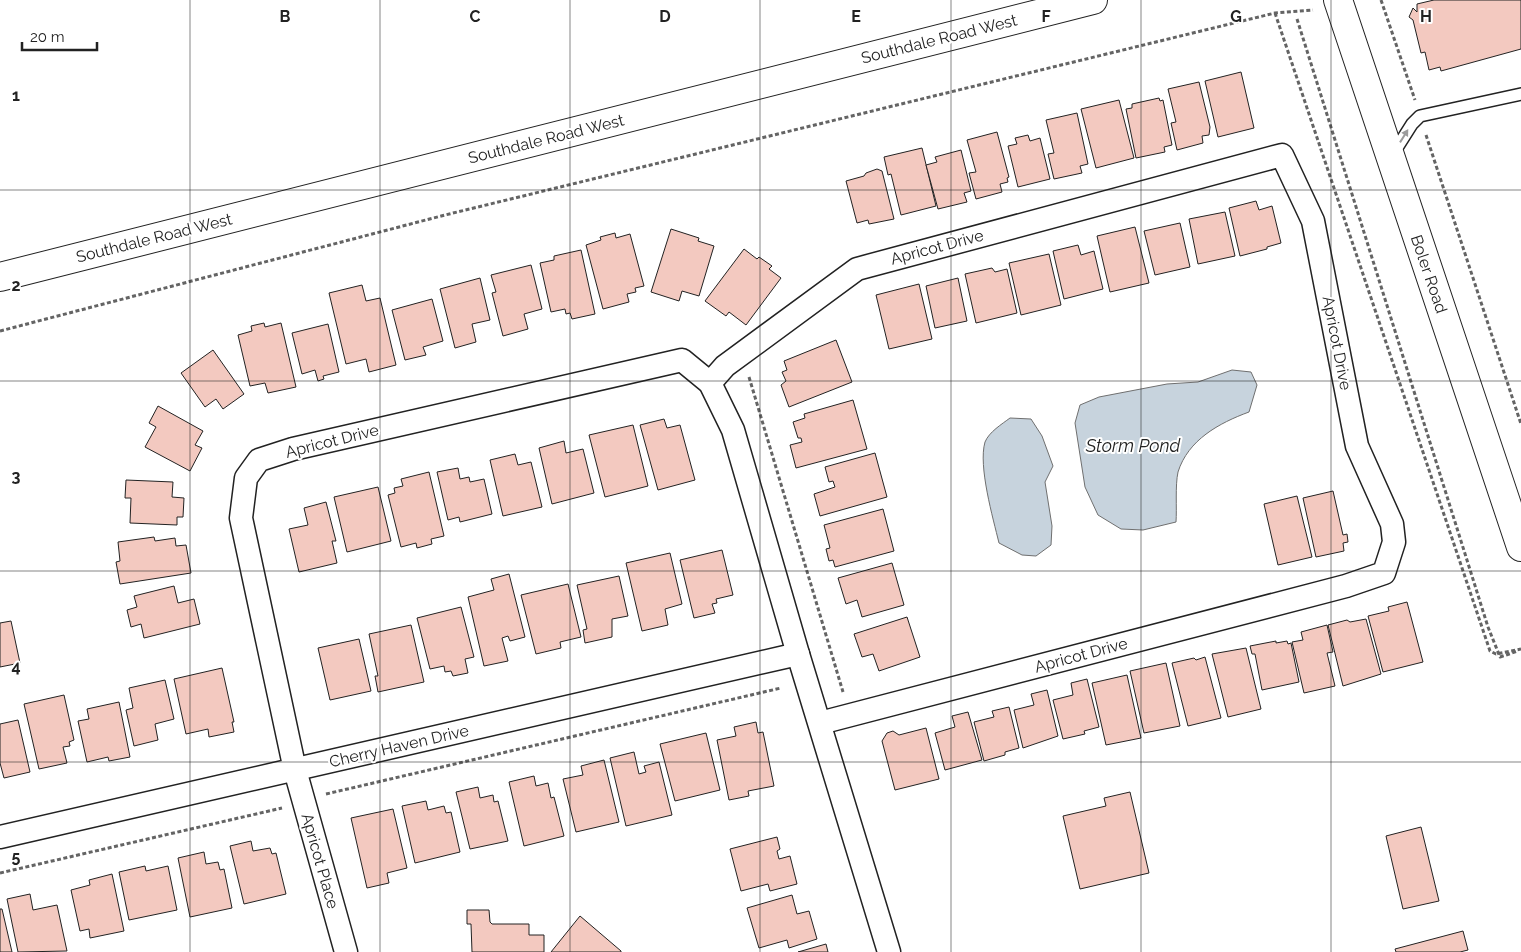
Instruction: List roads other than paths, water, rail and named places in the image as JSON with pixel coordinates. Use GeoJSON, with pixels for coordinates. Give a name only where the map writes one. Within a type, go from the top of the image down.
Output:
{"type":"FeatureCollection","features":[{"type":"Feature","properties":{"kind":"main road","name":"Southdale Road West"},"geometry":{"type":"LineString","coordinates":[[0,277],[1093,0]]}},
{"type":"Feature","properties":{"kind":"main road","name":"Boler Road"},"geometry":{"type":"LineString","coordinates":[[1339,4],[1521,547]]}},
{"type":"Feature","properties":{"kind":"street","name":"Apricot Drive"},"geometry":{"type":"LineString","coordinates":[[710,383],[725,366],[857,269],[1282,155],[1313,221],[1358,446],[1392,524],[1394,542],[1384,573],[1346,586],[820,723]]}},
{"type":"Feature","properties":{"kind":"street","name":"Apricot Drive"},"geometry":{"type":"LineString","coordinates":[[295,770],[241,518],[246,478],[260,460],[293,449],[682,360],[710,383],[734,430],[798,654],[889,952]]}},
{"type":"Feature","properties":{"kind":"street","name":"Cherry Haven Drive"},"geometry":{"type":"LineString","coordinates":[[0,837],[798,654]]}},
{"type":"Feature","properties":{"kind":"street","name":"Apricot Place"},"geometry":{"type":"LineString","coordinates":[[295,770],[346,952]]}},
{"type":"Feature","properties":{"kind":"lane"},"geometry":{"type":"LineString","coordinates":[[1391,158],[1412,124],[1420,116],[1521,94]]}},
{"type":"Feature","properties":{"kind":"water","name":"Storm Pond"},"geometry":{"type":"Polygon","coordinates":[[[1232,370],[1251,372],[1257,385],[1249,412],[1216,427],[1189,451],[1178,472],[1176,522],[1143,530],[1121,529],[1098,515],[1085,487],[1075,423],[1080,405],[1099,397],[1167,384],[1198,382],[1232,370]]]}},
{"type":"Feature","properties":{"kind":"water","name":"Storm Pond"},"geometry":{"type":"Polygon","coordinates":[[[1010,418],[1031,419],[1042,436],[1053,466],[1045,482],[1052,526],[1051,545],[1036,556],[1022,555],[999,543],[987,492],[983,464],[985,442],[993,432],[1010,418]]]}}]}
